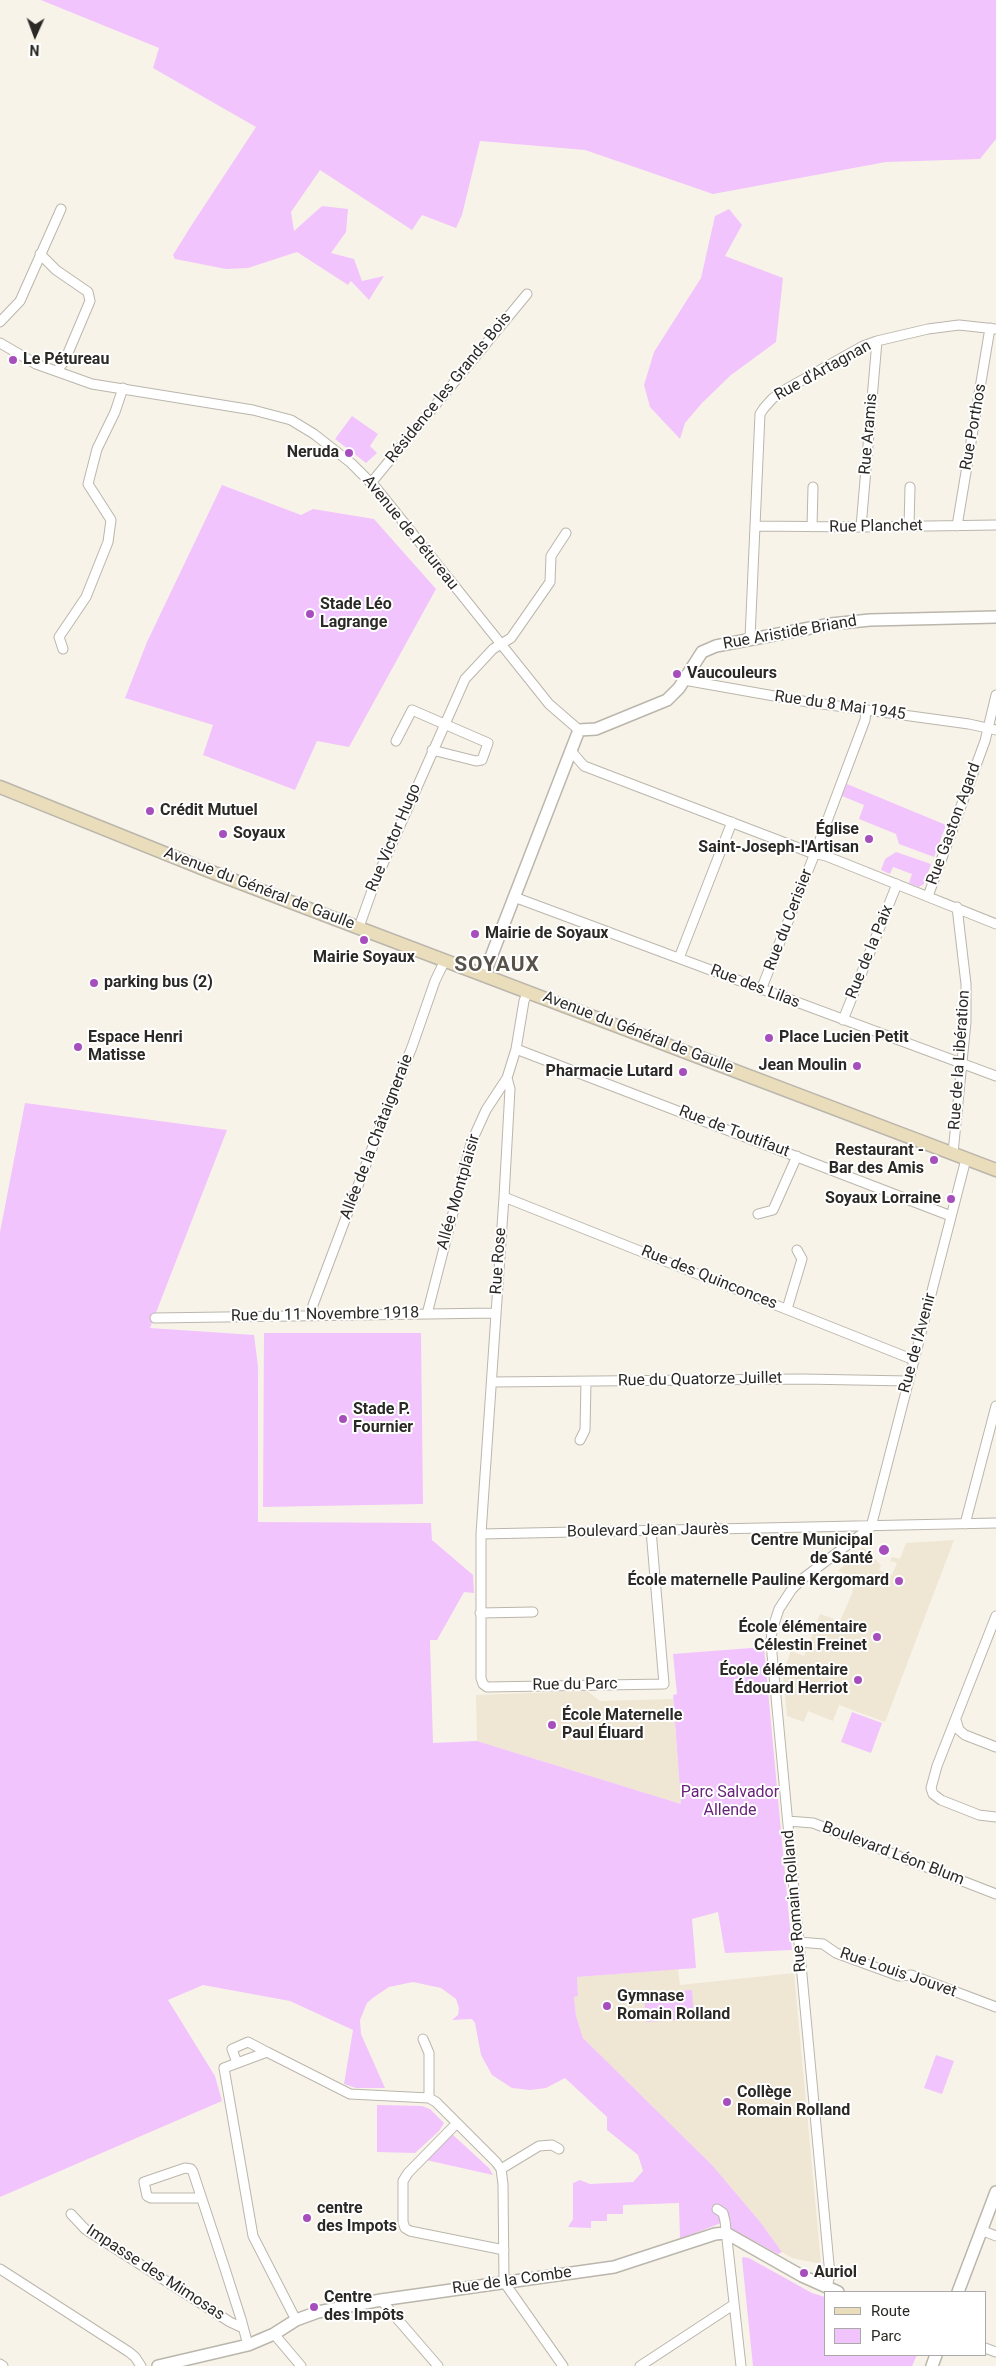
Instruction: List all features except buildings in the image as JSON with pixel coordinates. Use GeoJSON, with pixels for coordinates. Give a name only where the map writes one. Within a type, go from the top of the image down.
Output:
{"type":"FeatureCollection","features":[{"type":"Feature","properties":{"kind":"main road","name":"Avenue du Général de Gaulle"},"geometry":{"type":"LineString","coordinates":[[0,787],[209,871],[358,926],[996,1170]]}},
{"type":"Feature","properties":{"kind":"street"},"geometry":{"type":"LineString","coordinates":[[0,322],[20,301],[61,209]]}},
{"type":"Feature","properties":{"kind":"street"},"geometry":{"type":"LineString","coordinates":[[40,254],[56,270],[88,292],[90,301],[65,360],[57,371]]}},
{"type":"Feature","properties":{"kind":"street","name":"Résidence les Grands Bois"},"geometry":{"type":"LineString","coordinates":[[371,482],[527,294]]}},
{"type":"Feature","properties":{"kind":"street","name":"Rue d'Artagnan"},"geometry":{"type":"LineString","coordinates":[[750,638],[760,414],[772,398],[863,346],[877,341],[928,329],[959,325],[993,329]]}},
{"type":"Feature","properties":{"kind":"street","name":"Rue Porthos"},"geometry":{"type":"LineString","coordinates":[[957,526],[993,329]]}},
{"type":"Feature","properties":{"kind":"street","name":"Rue Aramis"},"geometry":{"type":"LineString","coordinates":[[861,527],[877,341]]}},
{"type":"Feature","properties":{"kind":"street","name":"Avenue de Pétureau"},"geometry":{"type":"LineString","coordinates":[[0,343],[36,364],[92,384],[234,405],[291,420],[332,448],[371,482],[549,704],[579,730]]}},
{"type":"Feature","properties":{"kind":"street"},"geometry":{"type":"LineString","coordinates":[[63,650],[59,637],[86,597],[108,542],[111,520],[88,484],[97,449],[115,412],[123,388]]}},
{"type":"Feature","properties":{"kind":"street"},"geometry":{"type":"LineString","coordinates":[[910,487],[910,526]]}},
{"type":"Feature","properties":{"kind":"street"},"geometry":{"type":"LineString","coordinates":[[812,528],[813,488]]}},
{"type":"Feature","properties":{"kind":"street","name":"Rue Planchet"},"geometry":{"type":"LineString","coordinates":[[755,526],[812,528],[996,525]]}},
{"type":"Feature","properties":{"kind":"street","name":"Rue Victor Hugo"},"geometry":{"type":"LineString","coordinates":[[358,926],[374,882],[465,679],[476,664],[511,638],[550,582],[551,556],[566,533]]}},
{"type":"Feature","properties":{"kind":"street","name":"Rue Aristide Briand"},"geometry":{"type":"LineString","coordinates":[[579,730],[596,729],[667,700],[674,695],[702,652],[716,646],[830,624],[870,620],[996,617]]}},
{"type":"Feature","properties":{"kind":"street","name":"Rue du 8 Mai 1945"},"geometry":{"type":"LineString","coordinates":[[684,680],[808,702],[992,729]]}},
{"type":"Feature","properties":{"kind":"street","name":"Rue Gaston Agard"},"geometry":{"type":"LineString","coordinates":[[928,896],[992,729],[996,695]]}},
{"type":"Feature","properties":{"kind":"street"},"geometry":{"type":"LineString","coordinates":[[396,740],[412,710],[488,743],[482,760],[476,761],[432,750]]}},
{"type":"Feature","properties":{"kind":"street","name":"Rue du Cerisier"},"geometry":{"type":"LineString","coordinates":[[761,990],[865,720],[866,710]]}},
{"type":"Feature","properties":{"kind":"street"},"geometry":{"type":"LineString","coordinates":[[484,975],[579,730]]}},
{"type":"Feature","properties":{"kind":"street"},"geometry":{"type":"LineString","coordinates":[[571,751],[584,766],[957,907],[996,924]]}},
{"type":"Feature","properties":{"kind":"street"},"geometry":{"type":"LineString","coordinates":[[679,958],[732,822]]}},
{"type":"Feature","properties":{"kind":"street","name":"Rue de la Paix"},"geometry":{"type":"LineString","coordinates":[[843,1020],[897,884]]}},
{"type":"Feature","properties":{"kind":"street","name":"Rue des Lilas"},"geometry":{"type":"LineString","coordinates":[[514,897],[996,1076]]}},
{"type":"Feature","properties":{"kind":"street","name":"Rue de la Libération"},"geometry":{"type":"LineString","coordinates":[[953,1153],[966,1022],[966,984],[957,907]]}},
{"type":"Feature","properties":{"kind":"street","name":"Allée de la Châtaigneraie"},"geometry":{"type":"LineString","coordinates":[[312,1315],[313,1305],[412,1047],[435,981],[445,960]]}},
{"type":"Feature","properties":{"kind":"street","name":"Rue Rose"},"geometry":{"type":"LineString","coordinates":[[481,1534],[504,1197],[510,1089],[507,1078],[516,1049],[524,1001],[528,991]]}},
{"type":"Feature","properties":{"kind":"street","name":"Rue de Toutifaut"},"geometry":{"type":"LineString","coordinates":[[516,1049],[952,1216]]}},
{"type":"Feature","properties":{"kind":"street","name":"Allée Montplaisir"},"geometry":{"type":"LineString","coordinates":[[426,1314],[471,1143],[486,1110],[507,1078]]}},
{"type":"Feature","properties":{"kind":"street"},"geometry":{"type":"LineString","coordinates":[[758,1214],[773,1210],[797,1156]]}},
{"type":"Feature","properties":{"kind":"street","name":"Rue de l'Avenir"},"geometry":{"type":"LineString","coordinates":[[871,1527],[966,1159]]}},
{"type":"Feature","properties":{"kind":"street","name":"Rue des Quinconces"},"geometry":{"type":"LineString","coordinates":[[504,1197],[914,1360]]}},
{"type":"Feature","properties":{"kind":"street"},"geometry":{"type":"LineString","coordinates":[[787,1309],[802,1259],[797,1250]]}},
{"type":"Feature","properties":{"kind":"street","name":"Rue du 11 Novembre 1918"},"geometry":{"type":"LineString","coordinates":[[155,1318],[496,1313]]}},
{"type":"Feature","properties":{"kind":"street","name":"Rue du Quatorze Juillet"},"geometry":{"type":"LineString","coordinates":[[492,1382],[908,1381]]}},
{"type":"Feature","properties":{"kind":"street"},"geometry":{"type":"LineString","coordinates":[[580,1440],[585,1430],[586,1382]]}},
{"type":"Feature","properties":{"kind":"street"},"geometry":{"type":"LineString","coordinates":[[965,1524],[996,1406]]}},
{"type":"Feature","properties":{"kind":"street","name":"Boulevard Jean Jaurès"},"geometry":{"type":"LineString","coordinates":[[481,1534],[996,1523]]}},
{"type":"Feature","properties":{"kind":"street","name":"Rue Romain Rolland"},"geometry":{"type":"LineString","coordinates":[[827,2287],[830,2275],[772,1648],[773,1627],[783,1603],[801,1580],[871,1527]]}},
{"type":"Feature","properties":{"kind":"street","name":"Rue du Parc"},"geometry":{"type":"LineString","coordinates":[[481,1534],[480,1613],[481,1678],[483,1684],[487,1687],[664,1684],[651,1530]]}},
{"type":"Feature","properties":{"kind":"street"},"geometry":{"type":"LineString","coordinates":[[480,1613],[533,1612]]}},
{"type":"Feature","properties":{"kind":"street"},"geometry":{"type":"LineString","coordinates":[[996,1616],[932,1778],[933,1794],[940,1800],[978,1815],[996,1818]]}},
{"type":"Feature","properties":{"kind":"street"},"geometry":{"type":"LineString","coordinates":[[956,1720],[959,1730],[964,1735],[996,1747]]}},
{"type":"Feature","properties":{"kind":"street","name":"Boulevard Léon Blum"},"geometry":{"type":"LineString","coordinates":[[788,1821],[813,1823],[996,1894]]}},
{"type":"Feature","properties":{"kind":"street","name":"Rue Louis Jouvet"},"geometry":{"type":"LineString","coordinates":[[799,1942],[823,1944],[836,1953],[899,1976],[911,1975],[996,2007]]}},
{"type":"Feature","properties":{"kind":"street"},"geometry":{"type":"LineString","coordinates":[[423,2039],[429,2053],[429,2098]]}},
{"type":"Feature","properties":{"kind":"street"},"geometry":{"type":"LineString","coordinates":[[237,2063],[232,2049],[248,2042],[350,2094],[429,2098],[436,2102],[501,2169],[504,2282],[563,2366]]}},
{"type":"Feature","properties":{"kind":"street"},"geometry":{"type":"LineString","coordinates":[[267,2052],[224,2068],[233,2110],[253,2236],[296,2320]]}},
{"type":"Feature","properties":{"kind":"street"},"geometry":{"type":"LineString","coordinates":[[457,2123],[408,2173],[403,2181],[403,2222],[405,2228],[410,2231],[504,2250]]}},
{"type":"Feature","properties":{"kind":"street"},"geometry":{"type":"LineString","coordinates":[[501,2169],[539,2146],[552,2145],[559,2148]]}},
{"type":"Feature","properties":{"kind":"street"},"geometry":{"type":"LineString","coordinates":[[201,2198],[151,2198],[147,2196],[144,2182],[188,2168],[193,2172],[248,2345]]}},
{"type":"Feature","properties":{"kind":"street"},"geometry":{"type":"LineString","coordinates":[[958,2291],[996,2192]]}},
{"type":"Feature","properties":{"kind":"street"},"geometry":{"type":"LineString","coordinates":[[717,2209],[723,2213],[741,2366]]}},
{"type":"Feature","properties":{"kind":"street","name":"Impasse des Mimosas"},"geometry":{"type":"LineString","coordinates":[[72,2214],[85,2229],[243,2328]]}},
{"type":"Feature","properties":{"kind":"street"},"geometry":{"type":"LineString","coordinates":[[981,2230],[996,2236]]}},
{"type":"Feature","properties":{"kind":"street"},"geometry":{"type":"LineString","coordinates":[[726,2233],[836,2291]]}},
{"type":"Feature","properties":{"kind":"street","name":"Rue de la Combe"},"geometry":{"type":"LineString","coordinates":[[158,2366],[248,2345],[274,2334],[296,2320],[318,2312],[381,2300],[614,2267],[715,2234],[726,2233]]}},
{"type":"Feature","properties":{"kind":"street"},"geometry":{"type":"LineString","coordinates":[[0,2269],[129,2352],[141,2366]]}},
{"type":"Feature","properties":{"kind":"street"},"geometry":{"type":"LineString","coordinates":[[381,2300],[438,2366]]}},
{"type":"Feature","properties":{"kind":"street"},"geometry":{"type":"LineString","coordinates":[[640,2366],[733,2305]]}},
{"type":"Feature","properties":{"kind":"street"},"geometry":{"type":"LineString","coordinates":[[274,2334],[301,2366]]}},
{"type":"Feature","properties":{"kind":"shaded area"},"geometry":{"type":"Polygon","coordinates":[[[954,1540],[885,1722],[839,1705],[833,1721],[808,1711],[804,1722],[787,1716],[783,1673],[791,1651],[804,1656],[820,1614],[840,1621],[853,1591],[856,1578],[838,1571],[863,1547],[881,1565],[879,1570],[892,1575],[897,1563],[890,1561],[892,1557],[900,1559],[906,1543],[954,1540]]]}},
{"type":"Feature","properties":{"kind":"shaded area"},"geometry":{"type":"Polygon","coordinates":[[[587,1691],[600,1701],[673,1699],[681,1804],[477,1741],[476,1695],[587,1691]]]}},
{"type":"Feature","properties":{"kind":"shaded area","name":"Collège Romain Rolland"},"geometry":{"type":"Polygon","coordinates":[[[678,1969],[680,1985],[794,1973],[821,2264],[792,2258],[782,2252],[761,2223],[713,2166],[583,2038],[576,2016],[574,1997],[578,1996],[577,1977],[678,1969]]]}},
{"type":"Feature","properties":{"kind":"green space"},"geometry":{"type":"Polygon","coordinates":[[[41,0],[996,0],[996,139],[980,159],[886,162],[713,194],[585,150],[480,141],[462,215],[456,228],[422,215],[412,230],[320,170],[291,212],[294,231],[322,206],[348,209],[346,232],[331,253],[354,259],[362,281],[384,276],[369,300],[351,281],[348,285],[297,252],[248,268],[226,269],[175,259],[173,255],[256,127],[153,68],[159,48],[41,0]]]}},
{"type":"Feature","properties":{"kind":"green space"},"geometry":{"type":"Polygon","coordinates":[[[729,209],[742,225],[725,256],[783,278],[776,342],[731,375],[702,403],[685,423],[680,439],[650,407],[644,385],[654,352],[701,278],[715,216],[729,209]]]}},
{"type":"Feature","properties":{"kind":"green space"},"geometry":{"type":"Polygon","coordinates":[[[352,416],[378,434],[370,446],[377,453],[366,463],[335,439],[352,416]]]}},
{"type":"Feature","properties":{"kind":"green space"},"geometry":{"type":"Polygon","coordinates":[[[222,485],[301,515],[313,509],[374,519],[436,589],[349,747],[317,741],[295,790],[203,755],[213,725],[125,698],[147,642],[222,485]]]}},
{"type":"Feature","properties":{"kind":"green space"},"geometry":{"type":"Polygon","coordinates":[[[847,784],[946,825],[934,857],[899,844],[896,834],[859,819],[864,805],[842,796],[847,784]]]}},
{"type":"Feature","properties":{"kind":"green space"},"geometry":{"type":"Polygon","coordinates":[[[896,852],[931,864],[924,884],[919,887],[909,883],[912,874],[893,867],[890,874],[881,870],[885,859],[896,852]]]}},
{"type":"Feature","properties":{"kind":"green space","name":"Parc Salvador Allende"},"geometry":{"type":"Polygon","coordinates":[[[25,1103],[227,1130],[150,1328],[254,1335],[258,1366],[258,1522],[431,1523],[432,1540],[473,1575],[474,1593],[464,1592],[437,1640],[430,1640],[433,1743],[477,1741],[681,1804],[673,1695],[677,1694],[673,1654],[764,1647],[792,1950],[725,1953],[718,1912],[692,1919],[696,1968],[577,1977],[578,1996],[574,1997],[576,2016],[583,2038],[713,2166],[761,2223],[782,2252],[778,2254],[721,2223],[680,2239],[679,2203],[623,2205],[623,2214],[607,2214],[607,2221],[591,2221],[591,2228],[568,2227],[573,2219],[573,2183],[580,2180],[590,2184],[633,2182],[643,2171],[638,2155],[607,2130],[607,2117],[565,2078],[546,2088],[530,2090],[512,2088],[492,2075],[481,2055],[475,2023],[472,2019],[452,2020],[458,2015],[459,2008],[456,1999],[441,1988],[413,1982],[389,1987],[374,1997],[367,2003],[360,2020],[361,2034],[385,2088],[356,2088],[344,2084],[353,2030],[290,2001],[203,1985],[168,2000],[215,2076],[222,2101],[0,2197],[0,1232],[25,1103]]]}},
{"type":"Feature","properties":{"kind":"green space","name":"Stade P. Fournier"},"geometry":{"type":"Polygon","coordinates":[[[264,1333],[421,1333],[423,1504],[263,1507],[264,1333]]]}},
{"type":"Feature","properties":{"kind":"green space"},"geometry":{"type":"Polygon","coordinates":[[[852,1712],[882,1723],[871,1753],[841,1742],[852,1712]]]}},
{"type":"Feature","properties":{"kind":"green space"},"geometry":{"type":"Polygon","coordinates":[[[692,1990],[694,2019],[646,2022],[644,1994],[692,1990]]]}},
{"type":"Feature","properties":{"kind":"green space"},"geometry":{"type":"Polygon","coordinates":[[[936,2055],[954,2061],[942,2094],[924,2088],[936,2055]]]}},
{"type":"Feature","properties":{"kind":"green space"},"geometry":{"type":"Polygon","coordinates":[[[377,2105],[422,2106],[430,2109],[444,2123],[439,2131],[415,2153],[377,2152],[377,2105]]]}},
{"type":"Feature","properties":{"kind":"green space"},"geometry":{"type":"Polygon","coordinates":[[[452,2134],[489,2168],[493,2175],[426,2160],[452,2134]]]}},
{"type":"Feature","properties":{"kind":"green space"},"geometry":{"type":"Polygon","coordinates":[[[743,2257],[749,2258],[812,2293],[824,2297],[824,2356],[917,2356],[912,2366],[753,2366],[743,2257]]]}},
{"type":"Feature","properties":{"kind":"place","name":"Le Pétureau"},"geometry":{"type":"Point","coordinates":[13,360]}},
{"type":"Feature","properties":{"kind":"place","name":"Neruda"},"geometry":{"type":"Point","coordinates":[349,453]}},
{"type":"Feature","properties":{"kind":"place","name":"Stade Léo Lagrange"},"geometry":{"type":"Point","coordinates":[310,614]}},
{"type":"Feature","properties":{"kind":"place","name":"Vaucouleurs"},"geometry":{"type":"Point","coordinates":[677,674]}},
{"type":"Feature","properties":{"kind":"place","name":"Crédit Mutuel"},"geometry":{"type":"Point","coordinates":[150,811]}},
{"type":"Feature","properties":{"kind":"place","name":"Soyaux"},"geometry":{"type":"Point","coordinates":[223,834]}},
{"type":"Feature","properties":{"kind":"place","name":"Église Saint-Joseph-l'Artisan"},"geometry":{"type":"Point","coordinates":[869,839]}},
{"type":"Feature","properties":{"kind":"place","name":"Mairie de Soyaux"},"geometry":{"type":"Point","coordinates":[475,934]}},
{"type":"Feature","properties":{"kind":"place","name":"Mairie Soyaux"},"geometry":{"type":"Point","coordinates":[364,940]}},
{"type":"Feature","properties":{"kind":"place","name":"parking bus (2)"},"geometry":{"type":"Point","coordinates":[94,983]}},
{"type":"Feature","properties":{"kind":"place","name":"Place Lucien Petit"},"geometry":{"type":"Point","coordinates":[769,1038]}},
{"type":"Feature","properties":{"kind":"place","name":"Espace Henri Matisse"},"geometry":{"type":"Point","coordinates":[78,1047]}},
{"type":"Feature","properties":{"kind":"place","name":"Jean Moulin"},"geometry":{"type":"Point","coordinates":[857,1066]}},
{"type":"Feature","properties":{"kind":"place","name":"Pharmacie Lutard"},"geometry":{"type":"Point","coordinates":[683,1072]}},
{"type":"Feature","properties":{"kind":"place","name":"Restaurant - Bar des Amis"},"geometry":{"type":"Point","coordinates":[934,1160]}},
{"type":"Feature","properties":{"kind":"place","name":"Soyaux Lorraine"},"geometry":{"type":"Point","coordinates":[951,1199]}},
{"type":"Feature","properties":{"kind":"place","name":"Stade P. Fournier"},"geometry":{"type":"Point","coordinates":[343,1419]}},
{"type":"Feature","properties":{"kind":"place","name":"Centre Municipal de Santé"},"geometry":{"type":"Point","coordinates":[884,1550]}},
{"type":"Feature","properties":{"kind":"place","name":"École maternelle Pauline Kergomard"},"geometry":{"type":"Point","coordinates":[899,1581]}},
{"type":"Feature","properties":{"kind":"place","name":"École élémentaire Célestin Freinet"},"geometry":{"type":"Point","coordinates":[877,1637]}},
{"type":"Feature","properties":{"kind":"place","name":"École élémentaire Édouard Herriot"},"geometry":{"type":"Point","coordinates":[858,1680]}},
{"type":"Feature","properties":{"kind":"place","name":"École Maternelle Paul Éluard"},"geometry":{"type":"Point","coordinates":[552,1725]}},
{"type":"Feature","properties":{"kind":"place","name":"Gymnase Romain Rolland"},"geometry":{"type":"Point","coordinates":[607,2006]}},
{"type":"Feature","properties":{"kind":"place","name":"Collège Romain Rolland"},"geometry":{"type":"Point","coordinates":[727,2102]}},
{"type":"Feature","properties":{"kind":"place","name":"centre des Impots"},"geometry":{"type":"Point","coordinates":[307,2218]}},
{"type":"Feature","properties":{"kind":"place","name":"Auriol"},"geometry":{"type":"Point","coordinates":[804,2273]}},
{"type":"Feature","properties":{"kind":"place","name":"Centre des Impôts"},"geometry":{"type":"Point","coordinates":[314,2307]}},
{"type":"Feature","properties":{"kind":"district","name":"SOYAUX"},"geometry":{"type":"Point","coordinates":[497,966]}}]}
